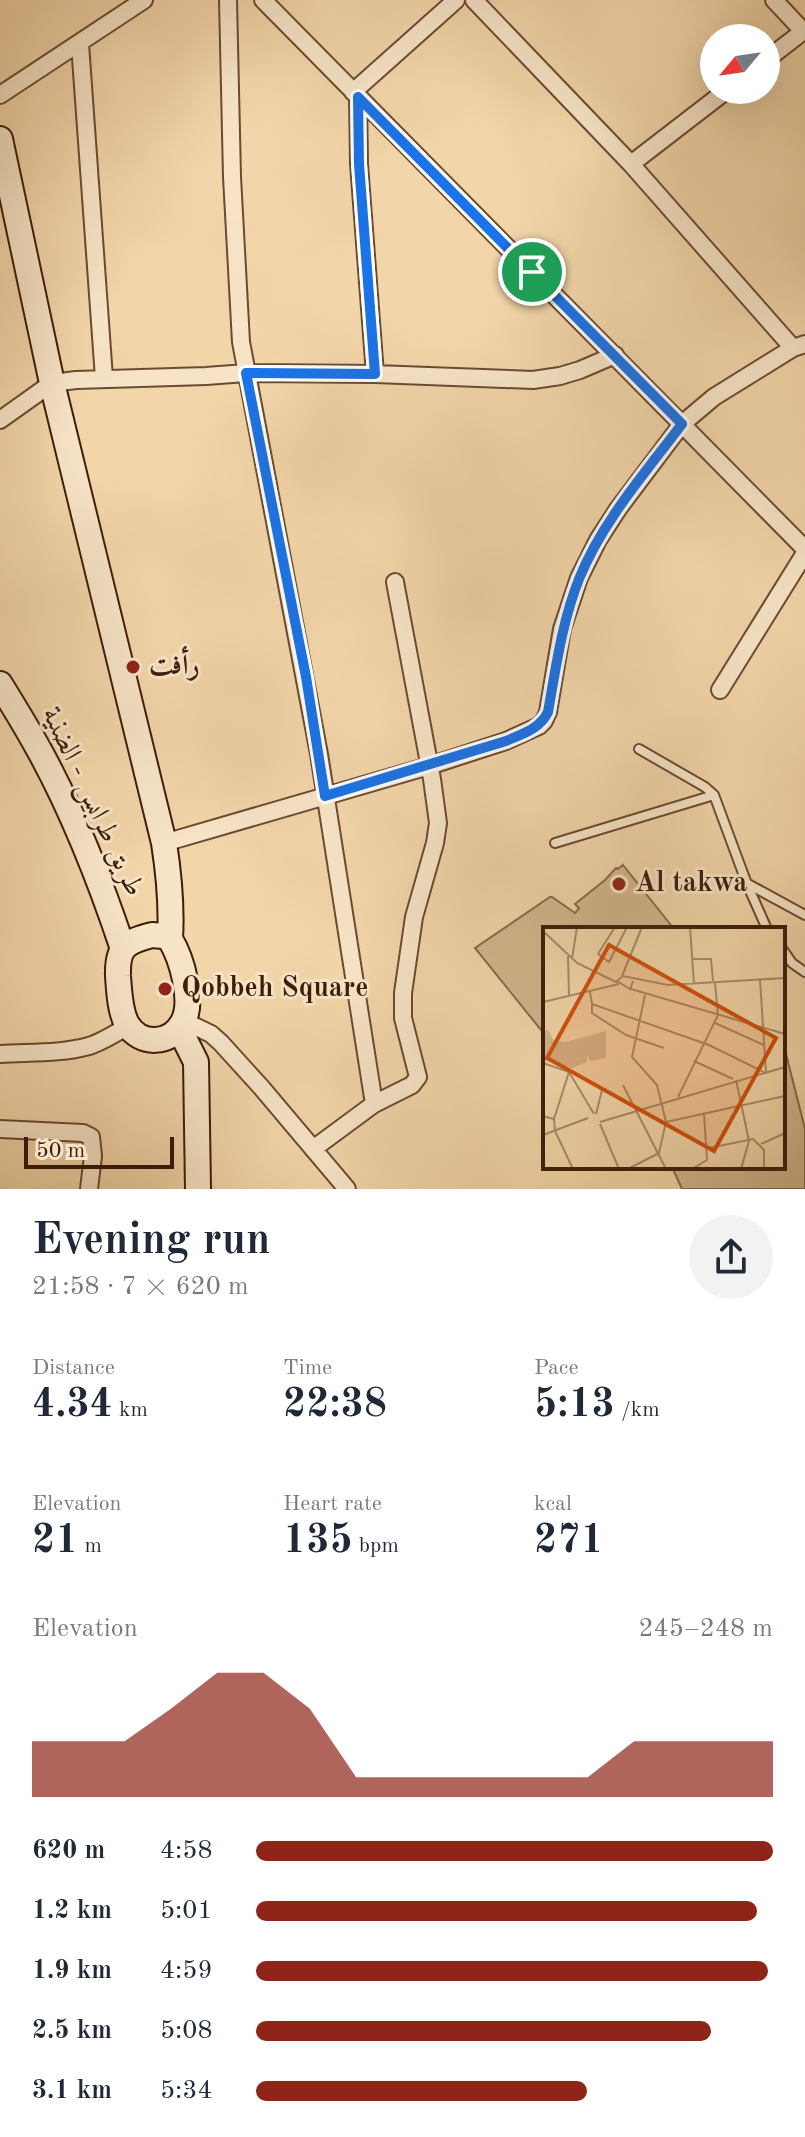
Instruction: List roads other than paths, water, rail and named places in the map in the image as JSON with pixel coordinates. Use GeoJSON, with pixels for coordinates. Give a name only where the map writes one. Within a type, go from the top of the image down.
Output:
{"type":"FeatureCollection","features":[{"type":"Feature","properties":{"kind":"main road"},"geometry":{"type":"LineString","coordinates":[[0,139],[52,383],[164,843],[172,914],[170,939],[182,964],[186,1011],[182,1024],[168,1038],[151,1040],[136,1034],[128,1026],[123,1012],[118,958],[128,942],[152,935],[170,939]]}},
{"type":"Feature","properties":{"kind":"main road","name":"طريق طرابس - الضنية"},"geometry":{"type":"LineString","coordinates":[[0,684],[39,750],[75,825],[123,949]]}},
{"type":"Feature","properties":{"kind":"main road"},"geometry":{"type":"LineString","coordinates":[[182,1024],[196,1062],[198,1189]]}},
{"type":"Feature","properties":{"kind":"street"},"geometry":{"type":"LineString","coordinates":[[0,95],[144,0]]}},
{"type":"Feature","properties":{"kind":"street"},"geometry":{"type":"LineString","coordinates":[[228,0],[232,177],[241,342],[306,677],[374,1104]]}},
{"type":"Feature","properties":{"kind":"street"},"geometry":{"type":"LineString","coordinates":[[263,0],[805,551],[720,690]]}},
{"type":"Feature","properties":{"kind":"street"},"geometry":{"type":"LineString","coordinates":[[355,94],[456,0]]}},
{"type":"Feature","properties":{"kind":"street"},"geometry":{"type":"LineString","coordinates":[[164,843],[429,766],[506,741],[544,721],[562,629],[579,578],[618,509],[682,424],[714,397],[799,346],[474,0]]}},
{"type":"Feature","properties":{"kind":"street"},"geometry":{"type":"LineString","coordinates":[[774,0],[804,31],[780,49]]}},
{"type":"Feature","properties":{"kind":"street"},"geometry":{"type":"LineString","coordinates":[[80,44],[104,378]]}},
{"type":"Feature","properties":{"kind":"street"},"geometry":{"type":"LineString","coordinates":[[355,94],[375,374]]}},
{"type":"Feature","properties":{"kind":"street"},"geometry":{"type":"LineString","coordinates":[[631,164],[709,104]]}},
{"type":"Feature","properties":{"kind":"street"},"geometry":{"type":"LineString","coordinates":[[0,420],[52,383],[246,373],[533,380],[580,370],[615,355]]}},
{"type":"Feature","properties":{"kind":"street"},"geometry":{"type":"LineString","coordinates":[[313,1149],[374,1104],[412,1085],[418,1077],[403,1018],[403,993],[414,917],[437,833],[436,804],[395,582]]}},
{"type":"Feature","properties":{"kind":"street"},"geometry":{"type":"LineString","coordinates":[[182,1024],[201,1028],[221,1043],[347,1189]]}},
{"type":"Feature","properties":{"kind":"street"},"geometry":{"type":"LineString","coordinates":[[0,1054],[80,1048],[128,1026]]}},
{"type":"Feature","properties":{"kind":"street"},"geometry":{"type":"LineString","coordinates":[[0,1129],[83,1133],[91,1137],[93,1156],[89,1189]]}},
{"type":"Feature","properties":{"kind":"lane"},"geometry":{"type":"LineString","coordinates":[[639,749],[714,795],[766,927]]}},
{"type":"Feature","properties":{"kind":"lane"},"geometry":{"type":"LineString","coordinates":[[555,843],[714,795]]}},
{"type":"Feature","properties":{"kind":"lane"},"geometry":{"type":"LineString","coordinates":[[747,884],[805,915]]}},
{"type":"Feature","properties":{"kind":"lane"},"geometry":{"type":"LineString","coordinates":[[785,953],[792,963],[805,972]]}},
{"type":"Feature","properties":{"kind":"place","name":"رأفت"},"geometry":{"type":"Point","coordinates":[133,667]}},
{"type":"Feature","properties":{"kind":"place","name":"Al takwa"},"geometry":{"type":"Point","coordinates":[619,884]}},
{"type":"Feature","properties":{"kind":"place","name":"Qobbeh Square"},"geometry":{"type":"Point","coordinates":[165,989]}}]}
